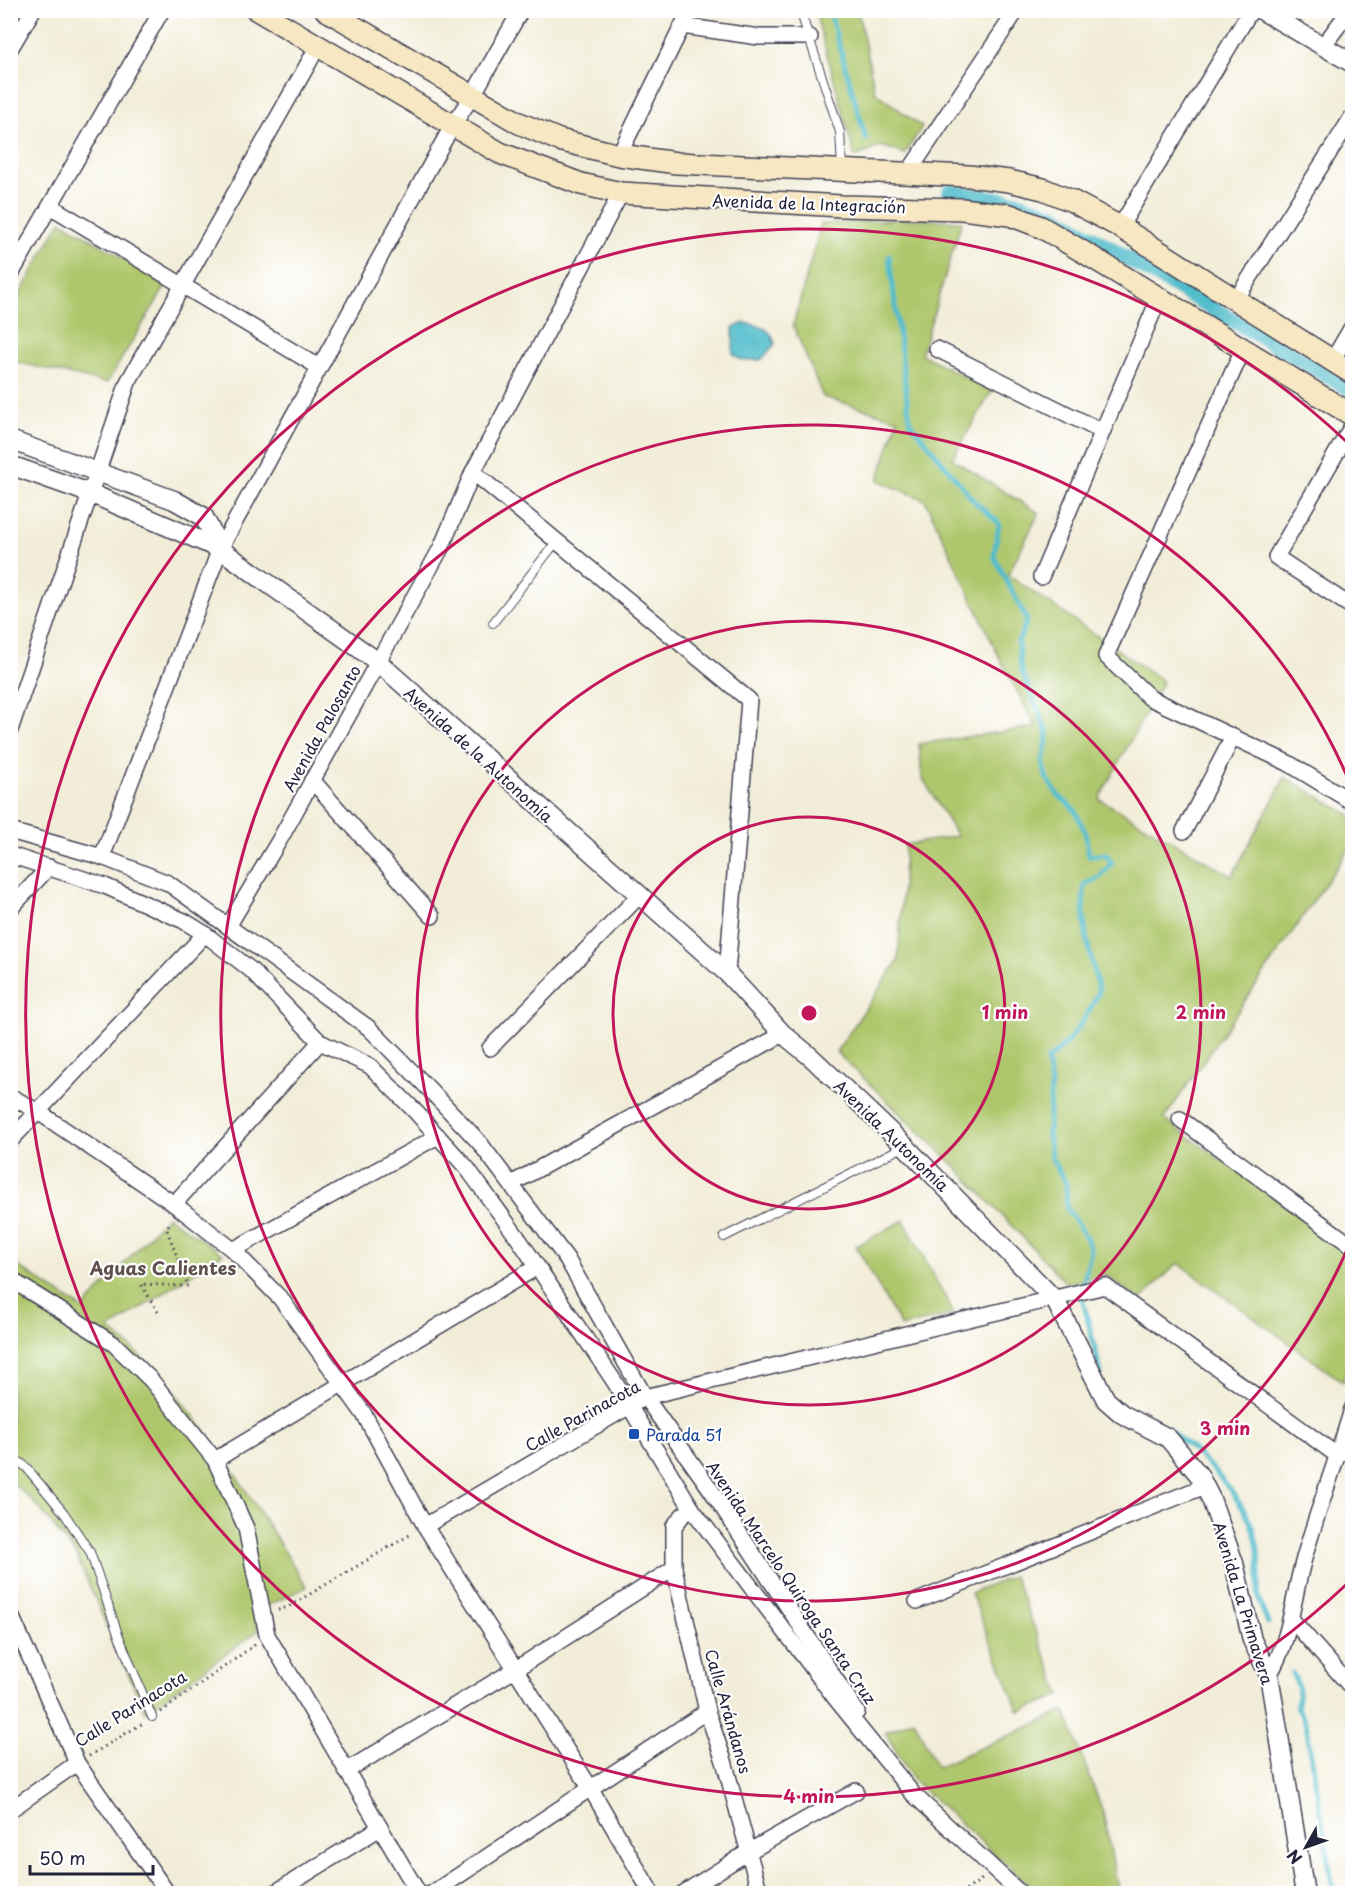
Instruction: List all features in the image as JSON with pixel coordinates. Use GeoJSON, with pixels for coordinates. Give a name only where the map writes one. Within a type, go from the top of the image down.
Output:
{"type":"FeatureCollection","features":[{"type":"Feature","properties":{"kind":"main road","name":"Avenida de la Integración"},"geometry":{"type":"LineString","coordinates":[[257,10],[316,48],[452,126],[500,153],[540,171],[621,193],[841,206],[962,209],[1010,215],[1041,227],[1353,415]]}},
{"type":"Feature","properties":{"kind":"main road","name":"Avenida de la Integración"},"geometry":{"type":"LineString","coordinates":[[326,10],[348,16],[519,123],[560,140],[619,154],[677,163],[843,172],[908,173],[1009,181],[1043,189],[1072,201],[1120,227],[1235,302],[1353,373]]}},
{"type":"Feature","properties":{"kind":"main road"},"geometry":{"type":"LineString","coordinates":[[877,172],[881,206]]}},
{"type":"Feature","properties":{"kind":"street"},"geometry":{"type":"LineString","coordinates":[[10,49],[33,10]]}},
{"type":"Feature","properties":{"kind":"street"},"geometry":{"type":"LineString","coordinates":[[11,276],[162,10]]}},
{"type":"Feature","properties":{"kind":"street"},"geometry":{"type":"LineString","coordinates":[[102,857],[220,549],[452,126],[473,95],[521,10]]}},
{"type":"Feature","properties":{"kind":"street"},"geometry":{"type":"LineString","coordinates":[[619,154],[690,10]]}},
{"type":"Feature","properties":{"kind":"street"},"geometry":{"type":"LineString","coordinates":[[908,173],[1017,10]]}},
{"type":"Feature","properties":{"kind":"street"},"geometry":{"type":"LineString","coordinates":[[1120,227],[1251,10]]}},
{"type":"Feature","properties":{"kind":"street"},"geometry":{"type":"LineString","coordinates":[[1261,10],[1353,63]]}},
{"type":"Feature","properties":{"kind":"street"},"geometry":{"type":"LineString","coordinates":[[1323,46],[1350,10]]}},
{"type":"Feature","properties":{"kind":"street"},"geometry":{"type":"LineString","coordinates":[[682,26],[759,37],[810,37]]}},
{"type":"Feature","properties":{"kind":"street"},"geometry":{"type":"LineString","coordinates":[[10,730],[99,474],[128,382],[316,48]]}},
{"type":"Feature","properties":{"kind":"street"},"geometry":{"type":"LineString","coordinates":[[1235,302],[1353,117]]}},
{"type":"Feature","properties":{"kind":"street","name":"Avenida Palosanto"},"geometry":{"type":"LineString","coordinates":[[229,925],[441,548],[473,472],[621,193]]}},
{"type":"Feature","properties":{"kind":"street"},"geometry":{"type":"LineString","coordinates":[[50,206],[319,367]]}},
{"type":"Feature","properties":{"kind":"street"},"geometry":{"type":"LineString","coordinates":[[1041,577],[1159,298]]}},
{"type":"Feature","properties":{"kind":"street"},"geometry":{"type":"LineString","coordinates":[[1332,361],[1353,327]]}},
{"type":"Feature","properties":{"kind":"street"},"geometry":{"type":"LineString","coordinates":[[937,349],[1101,431]]}},
{"type":"Feature","properties":{"kind":"street"},"geometry":{"type":"LineString","coordinates":[[1242,349],[1106,656],[1150,698],[1351,795]]}},
{"type":"Feature","properties":{"kind":"street"},"geometry":{"type":"LineString","coordinates":[[1353,426],[1276,557],[1353,607]]}},
{"type":"Feature","properties":{"kind":"street","name":"Avenida de la Autonomía"},"geometry":{"type":"LineString","coordinates":[[10,440],[174,500],[204,517],[220,549]]}},
{"type":"Feature","properties":{"kind":"street","name":"Avenida de la Autonomía"},"geometry":{"type":"LineString","coordinates":[[10,465],[92,494],[220,549],[378,662],[727,973]]}},
{"type":"Feature","properties":{"kind":"street"},"geometry":{"type":"LineString","coordinates":[[473,472],[749,700],[727,973]]}},
{"type":"Feature","properties":{"kind":"street"},"geometry":{"type":"LineString","coordinates":[[1184,831],[1233,737]]}},
{"type":"Feature","properties":{"kind":"street"},"geometry":{"type":"LineString","coordinates":[[312,780],[432,916]]}},
{"type":"Feature","properties":{"kind":"street","name":"Avenida Marcelo Quiroga Santa Cruz"},"geometry":{"type":"LineString","coordinates":[[10,831],[102,857],[168,883],[369,1028],[479,1142],[567,1259],[645,1397],[715,1497],[913,1794],[1021,1893]]}},
{"type":"Feature","properties":{"kind":"street","name":"Avenida Marcelo Quiroga Santa Cruz"},"geometry":{"type":"LineString","coordinates":[[10,855],[105,886],[184,921],[205,934],[251,970],[320,1041],[370,1066],[438,1136],[467,1168],[537,1267],[629,1407],[692,1509],[836,1699],[895,1769]]}},
{"type":"Feature","properties":{"kind":"street"},"geometry":{"type":"LineString","coordinates":[[10,909],[49,867]]}},
{"type":"Feature","properties":{"kind":"street"},"geometry":{"type":"LineString","coordinates":[[490,1048],[639,896]]}},
{"type":"Feature","properties":{"kind":"street"},"geometry":{"type":"LineString","coordinates":[[10,1141],[205,934]]}},
{"type":"Feature","properties":{"kind":"street","name":"Avenida Autonomía"},"geometry":{"type":"LineString","coordinates":[[727,973],[783,1034],[811,1057],[905,1146],[1055,1300]]}},
{"type":"Feature","properties":{"kind":"street"},"geometry":{"type":"LineString","coordinates":[[511,1184],[783,1034]]}},
{"type":"Feature","properties":{"kind":"street"},"geometry":{"type":"LineString","coordinates":[[174,1204],[320,1041]]}},
{"type":"Feature","properties":{"kind":"street"},"geometry":{"type":"LineString","coordinates":[[10,1096],[37,1111],[174,1204],[233,1250],[281,1299],[364,1414],[425,1526],[591,1789],[652,1893]]}},
{"type":"Feature","properties":{"kind":"street"},"geometry":{"type":"LineString","coordinates":[[1180,1119],[1353,1246]]}},
{"type":"Feature","properties":{"kind":"street"},"geometry":{"type":"LineString","coordinates":[[233,1250],[438,1136]]}},
{"type":"Feature","properties":{"kind":"street"},"geometry":{"type":"LineString","coordinates":[[215,1460],[537,1267]]}},
{"type":"Feature","properties":{"kind":"street"},"geometry":{"type":"LineString","coordinates":[[10,1279],[114,1344],[151,1380],[215,1460],[246,1527],[267,1635],[419,1893]]}},
{"type":"Feature","properties":{"kind":"street","name":"Calle Parinacota"},"geometry":{"type":"LineString","coordinates":[[425,1526],[645,1397],[1055,1300],[1105,1286],[1344,1450]]}},
{"type":"Feature","properties":{"kind":"street","name":"Avenida La Primavera"},"geometry":{"type":"LineString","coordinates":[[1055,1300],[1106,1400],[1122,1414],[1168,1438],[1183,1453],[1205,1486],[1234,1563],[1252,1640],[1269,1675],[1305,1893]]}},
{"type":"Feature","properties":{"kind":"street"},"geometry":{"type":"LineString","coordinates":[[1269,1675],[1278,1659],[1292,1620],[1302,1563],[1344,1450],[1353,1409]]}},
{"type":"Feature","properties":{"kind":"street"},"geometry":{"type":"LineString","coordinates":[[917,1601],[1205,1486]]}},
{"type":"Feature","properties":{"kind":"street","name":"Calle Arándanos"},"geometry":{"type":"LineString","coordinates":[[692,1509],[683,1515],[674,1526],[674,1568],[706,1711],[724,1761],[760,1893]]}},
{"type":"Feature","properties":{"kind":"street"},"geometry":{"type":"LineString","coordinates":[[346,1771],[516,1669],[674,1568]]}},
{"type":"Feature","properties":{"kind":"street"},"geometry":{"type":"LineString","coordinates":[[10,1613],[77,1763],[168,1893]]}},
{"type":"Feature","properties":{"kind":"street"},"geometry":{"type":"LineString","coordinates":[[1292,1620],[1353,1688]]}},
{"type":"Feature","properties":{"kind":"street"},"geometry":{"type":"LineString","coordinates":[[431,1893],[706,1711]]}},
{"type":"Feature","properties":{"kind":"street","name":"Calle Parinacota"},"geometry":{"type":"LineString","coordinates":[[10,1810],[77,1763]]}},
{"type":"Feature","properties":{"kind":"street"},"geometry":{"type":"LineString","coordinates":[[682,1893],[748,1852],[856,1791]]}},
{"type":"Feature","properties":{"kind":"street"},"geometry":{"type":"LineString","coordinates":[[273,1893],[380,1828]]}},
{"type":"Feature","properties":{"kind":"lane"},"geometry":{"type":"LineString","coordinates":[[800,10],[840,132],[843,172]]}},
{"type":"Feature","properties":{"kind":"lane"},"geometry":{"type":"LineString","coordinates":[[493,624],[556,542]]}},
{"type":"Feature","properties":{"kind":"lane"},"geometry":{"type":"LineString","coordinates":[[723,1237],[905,1146]]}},
{"type":"Feature","properties":{"kind":"lane"},"geometry":{"type":"LineString","coordinates":[[10,1455],[26,1467],[90,1551],[118,1634],[152,1718]]}},
{"type":"Feature","properties":{"kind":"path"},"geometry":{"type":"LineString","coordinates":[[158,1312],[141,1284],[188,1286],[167,1230],[174,1204]]}},
{"type":"Feature","properties":{"kind":"path"},"geometry":{"type":"LineString","coordinates":[[262,1616],[288,1607],[425,1526]]}},
{"type":"Feature","properties":{"kind":"path","name":"Calle Parinacota"},"geometry":{"type":"LineString","coordinates":[[77,1763],[152,1718],[217,1674],[267,1635]]}},
{"type":"Feature","properties":{"kind":"path"},"geometry":{"type":"LineString","coordinates":[[961,1893],[996,1870]]}},
{"type":"Feature","properties":{"kind":"green space"},"geometry":{"type":"Polygon","coordinates":[[[815,11],[858,11],[875,92],[922,127],[905,154],[882,146],[855,157],[815,11]]]}},
{"type":"Feature","properties":{"kind":"green space"},"geometry":{"type":"Polygon","coordinates":[[[907,219],[962,221],[921,354],[992,391],[952,459],[1039,513],[1008,575],[1163,681],[1099,799],[1232,876],[1285,777],[1352,816],[1352,845],[1164,1119],[1352,1253],[1352,1350],[1343,1382],[1178,1263],[1140,1300],[1106,1275],[1066,1283],[955,1166],[836,1052],[898,961],[905,845],[957,836],[922,777],[919,744],[1036,727],[1002,663],[925,500],[878,480],[898,419],[823,397],[793,325],[821,224],[907,219]]]}},
{"type":"Feature","properties":{"kind":"green space"},"geometry":{"type":"Polygon","coordinates":[[[61,221],[167,284],[107,383],[11,361],[11,310],[61,221]]]}},
{"type":"Feature","properties":{"kind":"green space"},"geometry":{"type":"Polygon","coordinates":[[[167,1216],[223,1254],[109,1329],[168,1385],[219,1449],[307,1587],[254,1612],[258,1631],[145,1712],[75,1553],[39,1508],[11,1481],[10,1261],[83,1309],[167,1216]]]}},
{"type":"Feature","properties":{"kind":"green space"},"geometry":{"type":"Polygon","coordinates":[[[904,1220],[954,1314],[901,1327],[856,1246],[904,1220]]]}},
{"type":"Feature","properties":{"kind":"green space"},"geometry":{"type":"Polygon","coordinates":[[[1014,1576],[1061,1695],[1019,1712],[971,1593],[1014,1576]]]}},
{"type":"Feature","properties":{"kind":"green space"},"geometry":{"type":"Polygon","coordinates":[[[1065,1711],[1103,1812],[1119,1893],[1038,1893],[913,1780],[885,1732],[914,1719],[937,1767],[1065,1711]]]}},
{"type":"Feature","properties":{"kind":"water"},"geometry":{"type":"Polygon","coordinates":[[[744,323],[764,328],[771,334],[775,344],[761,360],[741,360],[733,354],[733,328],[744,323]]]}},
{"type":"Feature","properties":{"kind":"waterway"},"geometry":{"type":"LineString","coordinates":[[829,10],[866,139]]}},
{"type":"Feature","properties":{"kind":"waterway"},"geometry":{"type":"LineString","coordinates":[[950,192],[1015,202],[1055,216],[1352,390]]}},
{"type":"Feature","properties":{"kind":"waterway"},"geometry":{"type":"LineString","coordinates":[[889,256],[910,422],[974,501],[999,523],[994,556],[1027,620],[1018,642],[1021,669],[1048,734],[1043,761],[1046,777],[1058,795],[1075,810],[1085,832],[1089,856],[1106,854],[1112,863],[1100,877],[1085,884],[1085,925],[1099,992],[1077,1029],[1064,1046],[1047,1060],[1051,1084],[1048,1136],[1052,1159],[1066,1184],[1067,1209],[1086,1237],[1091,1251],[1081,1293],[1101,1373]]}},
{"type":"Feature","properties":{"kind":"waterway"},"geometry":{"type":"LineString","coordinates":[[1145,1417],[1160,1424],[1193,1450],[1226,1484],[1239,1502],[1249,1519],[1257,1543],[1258,1597],[1268,1623]]}},
{"type":"Feature","properties":{"kind":"waterway"},"geometry":{"type":"LineString","coordinates":[[1292,1673],[1299,1687],[1297,1706],[1306,1724],[1334,1894]]}},
{"type":"Feature","properties":{"kind":"place","name":"Parada 51"},"geometry":{"type":"Point","coordinates":[634,1434]}},
{"type":"Feature","properties":{"kind":"district","name":"Aguas Calientes"},"geometry":{"type":"Point","coordinates":[163,1267]}}]}
